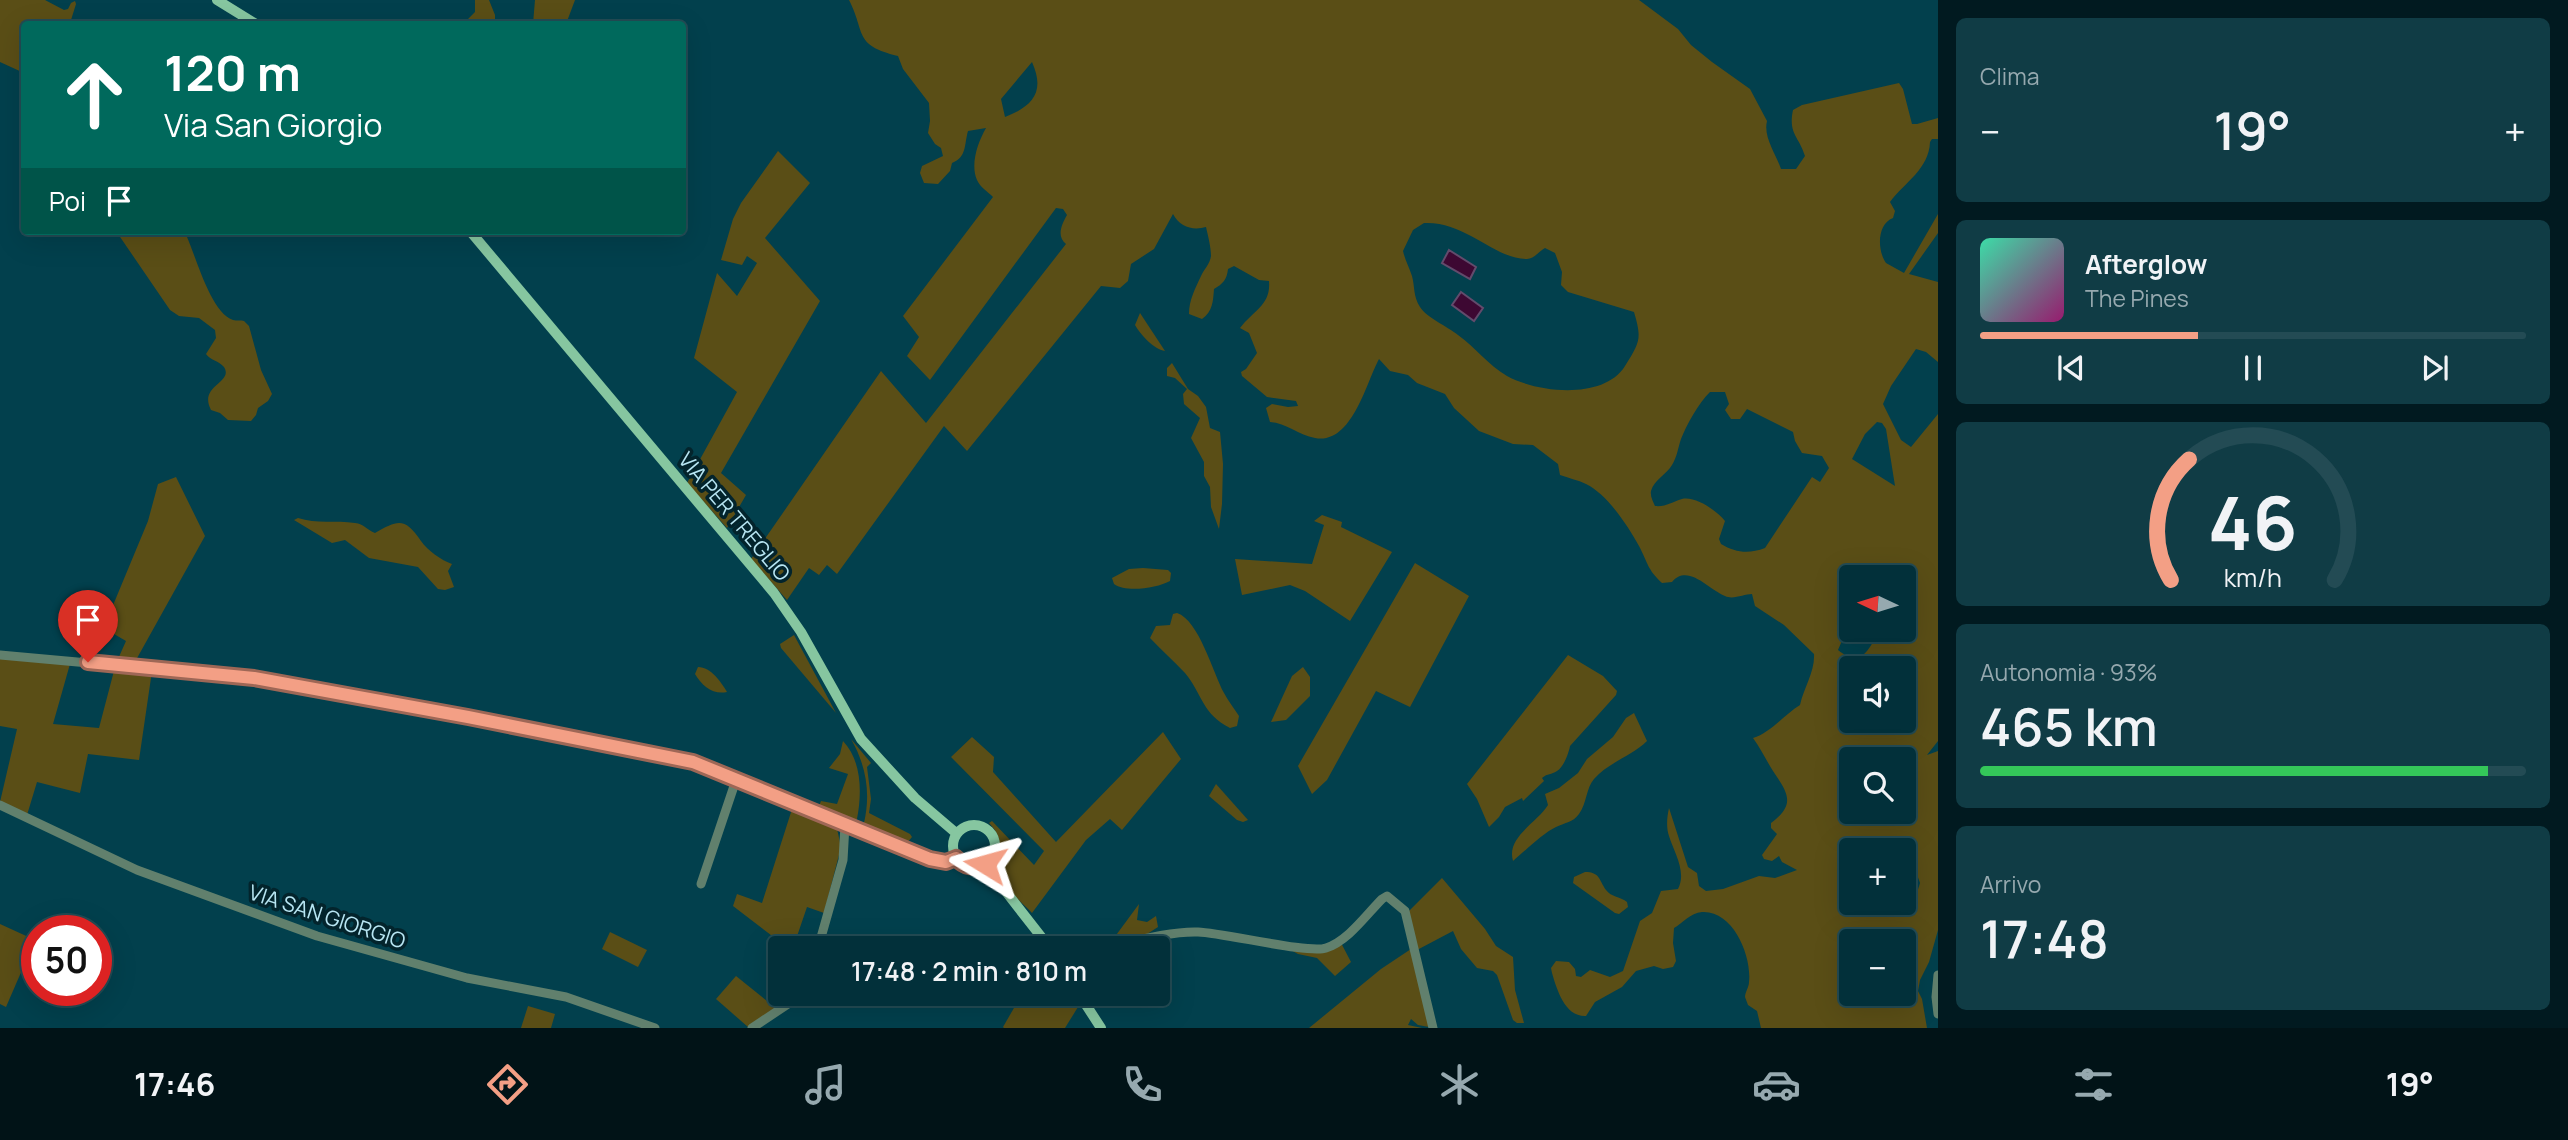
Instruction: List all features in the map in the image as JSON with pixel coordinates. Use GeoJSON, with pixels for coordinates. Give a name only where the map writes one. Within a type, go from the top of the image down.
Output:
{"type":"FeatureCollection","features":[{"type":"Feature","properties":{"kind":"main road"},"geometry":{"type":"LineString","coordinates":[[217,0],[251,21]]}},
{"type":"Feature","properties":{"kind":"main road","name":"VIA PER TREGLIO"},"geometry":{"type":"LineString","coordinates":[[473,235],[774,593],[801,632],[861,739],[915,798],[956,833]]}},
{"type":"Feature","properties":{"kind":"main road"},"geometry":{"type":"LineString","coordinates":[[973,824],[990,832],[994,838],[995,851],[988,862],[979,867],[969,867],[956,858],[953,843],[956,833],[973,824]]}},
{"type":"Feature","properties":{"kind":"main road"},"geometry":{"type":"LineString","coordinates":[[988,862],[1007,893],[1041,936]]}},
{"type":"Feature","properties":{"kind":"main road"},"geometry":{"type":"LineString","coordinates":[[1087,1006],[1101,1028]]}},
{"type":"Feature","properties":{"kind":"street"},"geometry":{"type":"LineString","coordinates":[[0,655],[254,678],[629,748],[693,762],[939,861],[956,858]]}},
{"type":"Feature","properties":{"kind":"street"},"geometry":{"type":"LineString","coordinates":[[701,884],[736,780]]}},
{"type":"Feature","properties":{"kind":"street","name":"VIA SAN GIORGIO"},"geometry":{"type":"LineString","coordinates":[[0,805],[137,870],[317,936],[467,978],[566,997],[655,1028]]}},
{"type":"Feature","properties":{"kind":"street"},"geometry":{"type":"LineString","coordinates":[[821,936],[843,860],[845,825]]}},
{"type":"Feature","properties":{"kind":"street"},"geometry":{"type":"LineString","coordinates":[[1170,936],[1194,932],[1219,934],[1301,948],[1325,949],[1346,936],[1387,896],[1405,911],[1433,1028]]}},
{"type":"Feature","properties":{"kind":"street"},"geometry":{"type":"LineString","coordinates":[[1938,975],[1938,1014]]}},
{"type":"Feature","properties":{"kind":"street"},"geometry":{"type":"LineString","coordinates":[[752,1028],[785,1006]]}},
{"type":"Feature","properties":{"kind":"shaded area"},"geometry":{"type":"Polygon","coordinates":[[[0,0],[45,0],[64,10],[75,1],[71,21],[21,21],[21,72],[0,62],[0,0]]]}},
{"type":"Feature","properties":{"kind":"shaded area"},"geometry":{"type":"Polygon","coordinates":[[[475,0],[489,0],[495,21],[468,21],[475,12],[475,0]]]}},
{"type":"Feature","properties":{"kind":"shaded area"},"geometry":{"type":"Polygon","coordinates":[[[535,0],[575,0],[567,21],[533,21],[535,0]]]}},
{"type":"Feature","properties":{"kind":"shaded area"},"geometry":{"type":"Polygon","coordinates":[[[849,0],[1639,0],[1678,29],[1691,45],[1712,62],[1750,89],[1767,121],[1768,139],[1781,169],[1796,169],[1805,156],[1792,124],[1793,110],[1802,105],[1899,83],[1912,124],[1938,118],[1938,139],[1932,139],[1921,168],[1890,202],[1895,211],[1893,218],[1881,231],[1880,238],[1886,263],[1904,273],[1938,214],[1938,233],[1909,274],[1938,282],[1938,362],[1926,352],[1916,349],[1891,386],[1883,404],[1901,440],[1911,447],[1938,414],[1938,741],[1927,755],[1938,751],[1938,930],[1918,991],[1927,1028],[1761,1028],[1757,1011],[1748,1005],[1745,997],[1749,971],[1744,948],[1738,936],[1723,918],[1702,912],[1690,916],[1674,928],[1676,961],[1673,967],[1663,969],[1654,966],[1636,971],[1622,987],[1595,1002],[1586,1016],[1567,1007],[1552,973],[1551,968],[1556,961],[1569,962],[1575,969],[1576,976],[1581,977],[1590,970],[1610,977],[1623,971],[1640,921],[1652,913],[1661,891],[1678,889],[1681,876],[1679,862],[1668,833],[1669,808],[1688,867],[1697,873],[1699,886],[1706,891],[1723,889],[1759,876],[1775,878],[1797,870],[1782,862],[1779,856],[1772,861],[1764,859],[1762,855],[1777,834],[1771,828],[1771,823],[1784,810],[1787,798],[1753,738],[1800,705],[1813,667],[1814,654],[1784,625],[1755,606],[1752,594],[1728,597],[1692,576],[1685,575],[1672,582],[1662,583],[1651,570],[1623,520],[1602,495],[1583,483],[1560,475],[1558,464],[1533,445],[1513,444],[1479,431],[1454,408],[1445,394],[1417,383],[1408,375],[1390,371],[1379,359],[1356,410],[1339,432],[1328,438],[1315,438],[1282,424],[1270,422],[1266,408],[1272,404],[1298,406],[1296,401],[1267,397],[1242,376],[1241,372],[1257,353],[1249,333],[1240,328],[1264,302],[1269,281],[1259,280],[1234,266],[1228,269],[1224,281],[1214,289],[1212,306],[1206,316],[1202,319],[1189,314],[1193,295],[1211,256],[1210,245],[1206,227],[1187,227],[1173,214],[1154,249],[1131,264],[1128,281],[1120,288],[1101,286],[967,451],[944,426],[837,574],[827,565],[819,575],[809,568],[787,600],[751,559],[881,371],[926,423],[1066,244],[1061,234],[1067,215],[1063,209],[1056,208],[930,380],[907,356],[919,337],[903,316],[993,197],[978,183],[974,167],[978,146],[986,128],[968,131],[963,154],[952,163],[950,171],[938,184],[924,183],[920,173],[922,166],[943,156],[941,148],[928,133],[929,103],[903,69],[898,56],[874,47],[863,36],[849,0]],[[1032,62],[1001,99],[1005,117],[1030,102],[1037,89],[1036,72],[1032,62]],[[1424,223],[1413,230],[1403,251],[1420,307],[1464,340],[1500,372],[1520,382],[1570,390],[1587,389],[1602,384],[1615,377],[1625,366],[1637,345],[1639,335],[1634,312],[1568,292],[1561,285],[1562,272],[1555,253],[1545,248],[1527,259],[1503,253],[1453,228],[1439,224],[1424,223]],[[1710,392],[1683,433],[1672,465],[1653,487],[1653,503],[1659,506],[1682,499],[1700,502],[1725,521],[1719,539],[1721,544],[1743,552],[1765,548],[1812,477],[1820,482],[1829,468],[1822,456],[1802,453],[1793,432],[1747,409],[1740,419],[1731,419],[1725,410],[1729,404],[1725,392],[1710,392]],[[1877,422],[1865,434],[1852,459],[1895,486],[1886,429],[1882,423],[1877,422]],[[1839,565],[1839,642],[1841,642],[1838,650],[1846,656],[1839,656],[1839,733],[1916,733],[1916,656],[1861,656],[1873,642],[1916,642],[1916,565],[1839,565]]]}},
{"type":"Feature","properties":{"kind":"shaded area"},"geometry":{"type":"Polygon","coordinates":[[[778,151],[810,183],[765,238],[820,301],[721,473],[746,495],[727,528],[687,483],[737,392],[694,358],[717,273],[737,296],[757,263],[747,256],[742,265],[721,260],[733,219],[741,203],[778,151]]]}},
{"type":"Feature","properties":{"kind":"shaded area"},"geometry":{"type":"Polygon","coordinates":[[[119,235],[189,235],[187,237],[200,270],[218,307],[233,320],[244,321],[249,326],[261,370],[272,394],[268,401],[258,408],[251,421],[228,420],[211,410],[209,395],[226,372],[222,365],[206,354],[216,338],[215,330],[199,318],[179,316],[170,310],[119,235]]]}},
{"type":"Feature","properties":{"kind":"shaded area"},"geometry":{"type":"Polygon","coordinates":[[[1449,250],[1476,267],[1470,279],[1442,263],[1449,250]]]}},
{"type":"Feature","properties":{"kind":"shaded area"},"geometry":{"type":"Polygon","coordinates":[[[1461,292],[1483,308],[1474,321],[1452,305],[1461,292]]]}},
{"type":"Feature","properties":{"kind":"shaded area"},"geometry":{"type":"Polygon","coordinates":[[[1140,313],[1165,351],[1152,345],[1135,325],[1140,313]]]}},
{"type":"Feature","properties":{"kind":"shaded area"},"geometry":{"type":"Polygon","coordinates":[[[1172,363],[1188,389],[1198,396],[1206,407],[1210,428],[1220,432],[1223,464],[1219,529],[1211,507],[1210,487],[1204,476],[1204,462],[1191,438],[1200,418],[1184,404],[1183,394],[1187,389],[1175,378],[1167,376],[1167,368],[1172,363]]]}},
{"type":"Feature","properties":{"kind":"shaded area"},"geometry":{"type":"Polygon","coordinates":[[[176,477],[205,536],[136,660],[118,659],[126,641],[114,634],[100,651],[94,651],[148,521],[158,484],[176,477]]]}},
{"type":"Feature","properties":{"kind":"shaded area"},"geometry":{"type":"Polygon","coordinates":[[[1322,515],[1342,522],[1341,527],[1392,552],[1350,621],[1305,591],[1290,585],[1242,595],[1235,559],[1312,564],[1324,525],[1314,521],[1322,515]]]}},
{"type":"Feature","properties":{"kind":"shaded area"},"geometry":{"type":"Polygon","coordinates":[[[298,518],[348,522],[375,533],[396,523],[406,525],[431,552],[452,564],[448,571],[454,587],[438,589],[418,567],[369,558],[345,540],[332,543],[294,520],[298,518]]]}},
{"type":"Feature","properties":{"kind":"shaded area"},"geometry":{"type":"Polygon","coordinates":[[[1415,563],[1469,596],[1410,707],[1376,691],[1327,780],[1312,794],[1298,766],[1415,563]]]}},
{"type":"Feature","properties":{"kind":"shaded area"},"geometry":{"type":"Polygon","coordinates":[[[1129,569],[1168,570],[1171,573],[1170,581],[1142,588],[1119,587],[1114,584],[1112,578],[1129,569]]]}},
{"type":"Feature","properties":{"kind":"shaded area"},"geometry":{"type":"Polygon","coordinates":[[[1177,613],[1185,618],[1199,636],[1224,693],[1239,716],[1237,726],[1230,728],[1214,717],[1185,673],[1150,638],[1156,626],[1170,625],[1173,614],[1177,613]]]}},
{"type":"Feature","properties":{"kind":"shaded area"},"geometry":{"type":"Polygon","coordinates":[[[794,635],[836,713],[781,648],[780,644],[794,635]]]}},
{"type":"Feature","properties":{"kind":"shaded area"},"geometry":{"type":"Polygon","coordinates":[[[1568,655],[1603,676],[1617,691],[1616,695],[1570,746],[1560,769],[1542,778],[1544,781],[1523,801],[1522,798],[1505,807],[1489,827],[1467,784],[1568,655]]]}},
{"type":"Feature","properties":{"kind":"shaded area"},"geometry":{"type":"Polygon","coordinates":[[[0,658],[70,664],[53,724],[99,728],[115,667],[152,671],[139,760],[88,754],[80,793],[37,782],[27,815],[0,802],[17,729],[0,726],[0,658]]]}},
{"type":"Feature","properties":{"kind":"shaded area"},"geometry":{"type":"Polygon","coordinates":[[[698,667],[711,672],[727,692],[713,691],[705,686],[695,674],[698,667]]]}},
{"type":"Feature","properties":{"kind":"shaded area"},"geometry":{"type":"Polygon","coordinates":[[[1303,667],[1310,677],[1310,696],[1286,720],[1271,722],[1292,676],[1303,667]]]}},
{"type":"Feature","properties":{"kind":"shaded area"},"geometry":{"type":"Polygon","coordinates":[[[1634,713],[1647,741],[1594,779],[1582,810],[1576,817],[1545,833],[1513,861],[1512,852],[1518,837],[1548,805],[1545,794],[1559,788],[1578,773],[1587,759],[1613,737],[1626,718],[1634,713]]]}},
{"type":"Feature","properties":{"kind":"shaded area"},"geometry":{"type":"Polygon","coordinates":[[[1163,732],[1181,759],[1122,830],[1110,819],[1086,840],[1032,913],[1009,890],[999,875],[998,837],[989,823],[992,821],[1034,865],[1044,851],[951,757],[972,737],[994,757],[993,772],[1056,842],[1163,732]]]}},
{"type":"Feature","properties":{"kind":"shaded area"},"geometry":{"type":"Polygon","coordinates":[[[851,739],[871,763],[867,767],[871,799],[869,813],[910,834],[912,837],[906,844],[864,823],[866,780],[851,739]]]}},
{"type":"Feature","properties":{"kind":"shaded area"},"geometry":{"type":"Polygon","coordinates":[[[843,741],[854,758],[859,778],[857,819],[850,824],[817,811],[821,801],[837,804],[848,774],[829,768],[840,754],[843,741]]]}},
{"type":"Feature","properties":{"kind":"shaded area"},"geometry":{"type":"Polygon","coordinates":[[[1216,784],[1248,820],[1237,820],[1209,796],[1216,784]]]}},
{"type":"Feature","properties":{"kind":"shaded area"},"geometry":{"type":"Polygon","coordinates":[[[793,806],[836,824],[841,847],[824,913],[807,907],[797,936],[772,936],[733,906],[737,894],[762,903],[793,806]]]}},
{"type":"Feature","properties":{"kind":"shaded area"},"geometry":{"type":"Polygon","coordinates":[[[1585,872],[1596,875],[1608,892],[1627,902],[1628,907],[1619,914],[1615,913],[1573,883],[1574,877],[1585,872]]]}},
{"type":"Feature","properties":{"kind":"shaded area"},"geometry":{"type":"Polygon","coordinates":[[[1442,878],[1496,946],[1513,957],[1515,990],[1524,1023],[1513,1020],[1497,975],[1493,971],[1477,968],[1461,949],[1453,931],[1417,950],[1408,912],[1442,878]]]}},
{"type":"Feature","properties":{"kind":"shaded area"},"geometry":{"type":"Polygon","coordinates":[[[1139,904],[1137,920],[1147,922],[1156,916],[1158,927],[1144,936],[1115,936],[1139,904]]]}},
{"type":"Feature","properties":{"kind":"shaded area"},"geometry":{"type":"Polygon","coordinates":[[[0,924],[21,934],[21,972],[6,1007],[0,1004],[0,924]]]}},
{"type":"Feature","properties":{"kind":"shaded area"},"geometry":{"type":"Polygon","coordinates":[[[610,932],[647,950],[638,967],[602,949],[610,932]]]}},
{"type":"Feature","properties":{"kind":"shaded area"},"geometry":{"type":"Polygon","coordinates":[[[1340,941],[1351,962],[1335,976],[1317,958],[1298,954],[1287,948],[1312,951],[1340,941]]]}},
{"type":"Feature","properties":{"kind":"shaded area"},"geometry":{"type":"Polygon","coordinates":[[[1411,949],[1429,1027],[1418,1025],[1411,1019],[1408,1025],[1422,1028],[1309,1028],[1381,969],[1411,949]]]}},
{"type":"Feature","properties":{"kind":"shaded area"},"geometry":{"type":"Polygon","coordinates":[[[736,976],[768,1002],[768,1006],[777,1009],[748,1027],[716,999],[736,976]]]}},
{"type":"Feature","properties":{"kind":"shaded area"},"geometry":{"type":"Polygon","coordinates":[[[528,1006],[555,1014],[551,1028],[521,1028],[528,1006]]]}},
{"type":"Feature","properties":{"kind":"shaded area"},"geometry":{"type":"Polygon","coordinates":[[[1015,1006],[1078,1007],[1065,1028],[1003,1027],[1015,1006]]]}},
{"type":"Feature","properties":{"kind":"route"},"geometry":{"type":"LineString","coordinates":[[88,662],[254,678],[693,762],[930,859],[946,862],[956,858],[969,867],[985,864]]}}]}
